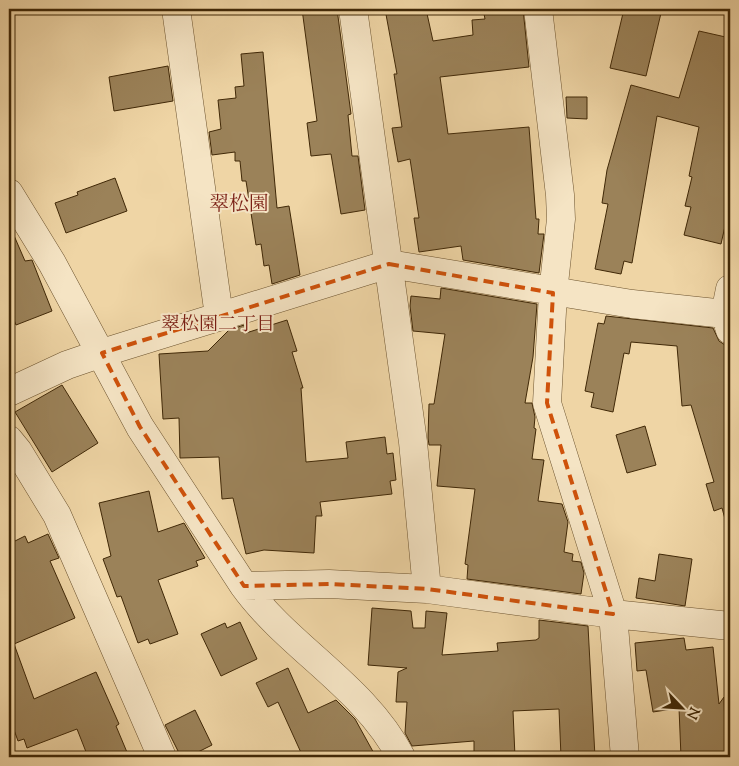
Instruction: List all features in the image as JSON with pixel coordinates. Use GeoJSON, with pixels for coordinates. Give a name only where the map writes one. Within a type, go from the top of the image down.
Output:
{"type":"FeatureCollection","features":[{"type":"Feature","properties":{"kind":"street"},"geometry":{"type":"LineString","coordinates":[[176,9],[219,316]]}},
{"type":"Feature","properties":{"kind":"street"},"geometry":{"type":"LineString","coordinates":[[353,9],[413,442],[427,589]]}},
{"type":"Feature","properties":{"kind":"street"},"geometry":{"type":"LineString","coordinates":[[538,9],[560,195],[561,219],[553,293],[547,403],[613,614],[625,757]]}},
{"type":"Feature","properties":{"kind":"street"},"geometry":{"type":"LineString","coordinates":[[9,193],[102,353],[140,427],[244,586],[260,608],[328,668],[390,736],[401,757]]}},
{"type":"Feature","properties":{"kind":"street"},"geometry":{"type":"LineString","coordinates":[[9,392],[67,365],[102,353],[389,264],[553,293],[632,304],[729,311]]}},
{"type":"Feature","properties":{"kind":"street"},"geometry":{"type":"LineString","coordinates":[[9,440],[18,450],[57,515],[162,757]]}},
{"type":"Feature","properties":{"kind":"street"},"geometry":{"type":"LineString","coordinates":[[244,586],[329,584],[427,589],[613,614],[730,626]]}},
{"type":"Feature","properties":{"kind":"highlighted area"},"geometry":{"type":"Polygon","coordinates":[[[389,264],[553,293],[547,403],[613,614],[427,589],[329,584],[244,586],[140,427],[102,353],[389,264]]]}},
{"type":"Feature","properties":{"kind":"building"},"geometry":{"type":"Polygon","coordinates":[[[302,9],[337,9],[351,114],[348,115],[352,156],[358,156],[365,210],[341,214],[331,154],[311,156],[307,123],[317,121],[302,9]]]}},
{"type":"Feature","properties":{"kind":"building"},"geometry":{"type":"Polygon","coordinates":[[[385,9],[426,9],[433,41],[473,35],[472,20],[485,19],[483,9],[523,9],[529,67],[440,77],[448,134],[529,127],[536,219],[539,219],[538,234],[544,234],[539,273],[463,260],[461,246],[419,252],[414,218],[419,218],[410,159],[398,162],[392,128],[402,127],[394,74],[397,74],[385,9]]]}},
{"type":"Feature","properties":{"kind":"building"},"geometry":{"type":"Polygon","coordinates":[[[624,9],[662,9],[646,76],[610,68],[624,9]]]}},
{"type":"Feature","properties":{"kind":"building"},"geometry":{"type":"Polygon","coordinates":[[[699,31],[730,38],[730,204],[721,244],[684,235],[691,207],[685,206],[692,177],[689,176],[699,127],[657,116],[632,263],[624,261],[621,274],[595,269],[608,204],[602,203],[607,170],[631,85],[679,98],[699,31]]]}},
{"type":"Feature","properties":{"kind":"building"},"geometry":{"type":"Polygon","coordinates":[[[263,52],[277,208],[289,206],[300,275],[272,284],[269,265],[264,266],[261,244],[256,245],[246,181],[242,181],[240,161],[235,161],[235,152],[212,155],[209,132],[221,129],[218,100],[236,98],[235,87],[244,86],[241,54],[263,52]]]}},
{"type":"Feature","properties":{"kind":"building"},"geometry":{"type":"Polygon","coordinates":[[[168,66],[173,101],[114,111],[109,77],[168,66]]]}},
{"type":"Feature","properties":{"kind":"building"},"geometry":{"type":"Polygon","coordinates":[[[566,97],[587,97],[587,119],[567,118],[566,97]]]}},
{"type":"Feature","properties":{"kind":"building"},"geometry":{"type":"Polygon","coordinates":[[[115,178],[127,211],[66,233],[55,203],[78,195],[77,192],[115,178]]]}},
{"type":"Feature","properties":{"kind":"building"},"geometry":{"type":"Polygon","coordinates":[[[9,224],[25,261],[32,260],[52,311],[16,325],[9,307],[9,224]]]}},
{"type":"Feature","properties":{"kind":"building"},"geometry":{"type":"Polygon","coordinates":[[[441,288],[537,304],[533,357],[525,403],[532,403],[535,417],[534,428],[536,429],[532,459],[544,460],[538,501],[562,504],[568,522],[564,552],[573,554],[572,561],[581,562],[584,573],[581,594],[467,579],[468,565],[465,564],[475,489],[437,486],[441,445],[429,445],[428,438],[429,404],[434,404],[445,334],[413,331],[410,306],[411,296],[440,299],[441,288]]]}},
{"type":"Feature","properties":{"kind":"building"},"geometry":{"type":"Polygon","coordinates":[[[606,316],[713,328],[719,341],[725,345],[730,414],[730,518],[725,519],[722,508],[714,511],[706,484],[714,482],[691,405],[682,406],[677,346],[631,342],[629,354],[624,353],[613,412],[591,407],[594,393],[585,391],[598,323],[604,324],[606,316]]]}},
{"type":"Feature","properties":{"kind":"building"},"geometry":{"type":"Polygon","coordinates":[[[287,320],[297,351],[292,352],[303,388],[301,388],[306,462],[348,458],[346,442],[385,437],[387,454],[393,453],[396,480],[390,481],[392,494],[320,502],[322,516],[316,516],[314,553],[264,550],[246,554],[233,498],[222,499],[219,457],[180,458],[179,418],[163,419],[159,354],[208,351],[229,330],[244,325],[246,333],[287,320]]]}},
{"type":"Feature","properties":{"kind":"building"},"geometry":{"type":"Polygon","coordinates":[[[62,385],[98,443],[52,472],[15,412],[62,385]]]}},
{"type":"Feature","properties":{"kind":"building"},"geometry":{"type":"Polygon","coordinates":[[[645,426],[656,465],[627,473],[616,435],[645,426]]]}},
{"type":"Feature","properties":{"kind":"building"},"geometry":{"type":"Polygon","coordinates":[[[149,491],[158,532],[184,523],[205,558],[196,561],[198,566],[158,580],[178,634],[150,644],[148,639],[138,643],[121,596],[117,597],[103,559],[111,556],[99,503],[149,491]]]}},
{"type":"Feature","properties":{"kind":"building"},"geometry":{"type":"Polygon","coordinates":[[[48,534],[59,558],[50,561],[75,618],[14,644],[34,699],[96,672],[119,724],[116,726],[129,757],[88,757],[77,729],[27,748],[24,739],[18,741],[9,716],[9,544],[25,536],[28,543],[48,534]]]}},
{"type":"Feature","properties":{"kind":"building"},"geometry":{"type":"Polygon","coordinates":[[[659,554],[692,559],[685,606],[636,598],[639,578],[655,581],[659,554]]]}},
{"type":"Feature","properties":{"kind":"building"},"geometry":{"type":"Polygon","coordinates":[[[372,608],[411,611],[413,628],[425,628],[426,611],[447,613],[442,655],[498,651],[497,643],[536,640],[539,638],[539,620],[588,626],[595,757],[561,757],[559,709],[513,711],[515,757],[474,757],[474,741],[412,746],[405,733],[407,702],[396,702],[398,672],[407,668],[368,665],[372,608]]]}},
{"type":"Feature","properties":{"kind":"building"},"geometry":{"type":"Polygon","coordinates":[[[240,622],[257,659],[221,676],[201,634],[225,623],[227,628],[240,622]]]}},
{"type":"Feature","properties":{"kind":"building"},"geometry":{"type":"Polygon","coordinates":[[[684,638],[686,650],[713,647],[719,704],[724,697],[726,757],[681,757],[679,708],[653,712],[646,670],[637,671],[635,643],[684,638]]]}},
{"type":"Feature","properties":{"kind":"building"},"geometry":{"type":"Polygon","coordinates":[[[288,668],[308,713],[336,700],[355,719],[376,757],[303,757],[278,702],[268,707],[256,683],[288,668]]]}},
{"type":"Feature","properties":{"kind":"building"},"geometry":{"type":"Polygon","coordinates":[[[195,710],[212,745],[188,757],[181,757],[165,725],[195,710]]]}},
{"type":"Feature","properties":{"kind":"district","name":"翠松園"},"geometry":{"type":"Point","coordinates":[239,203]}},
{"type":"Feature","properties":{"kind":"district","name":"翠松園二丁目"},"geometry":{"type":"Point","coordinates":[218,323]}}]}
